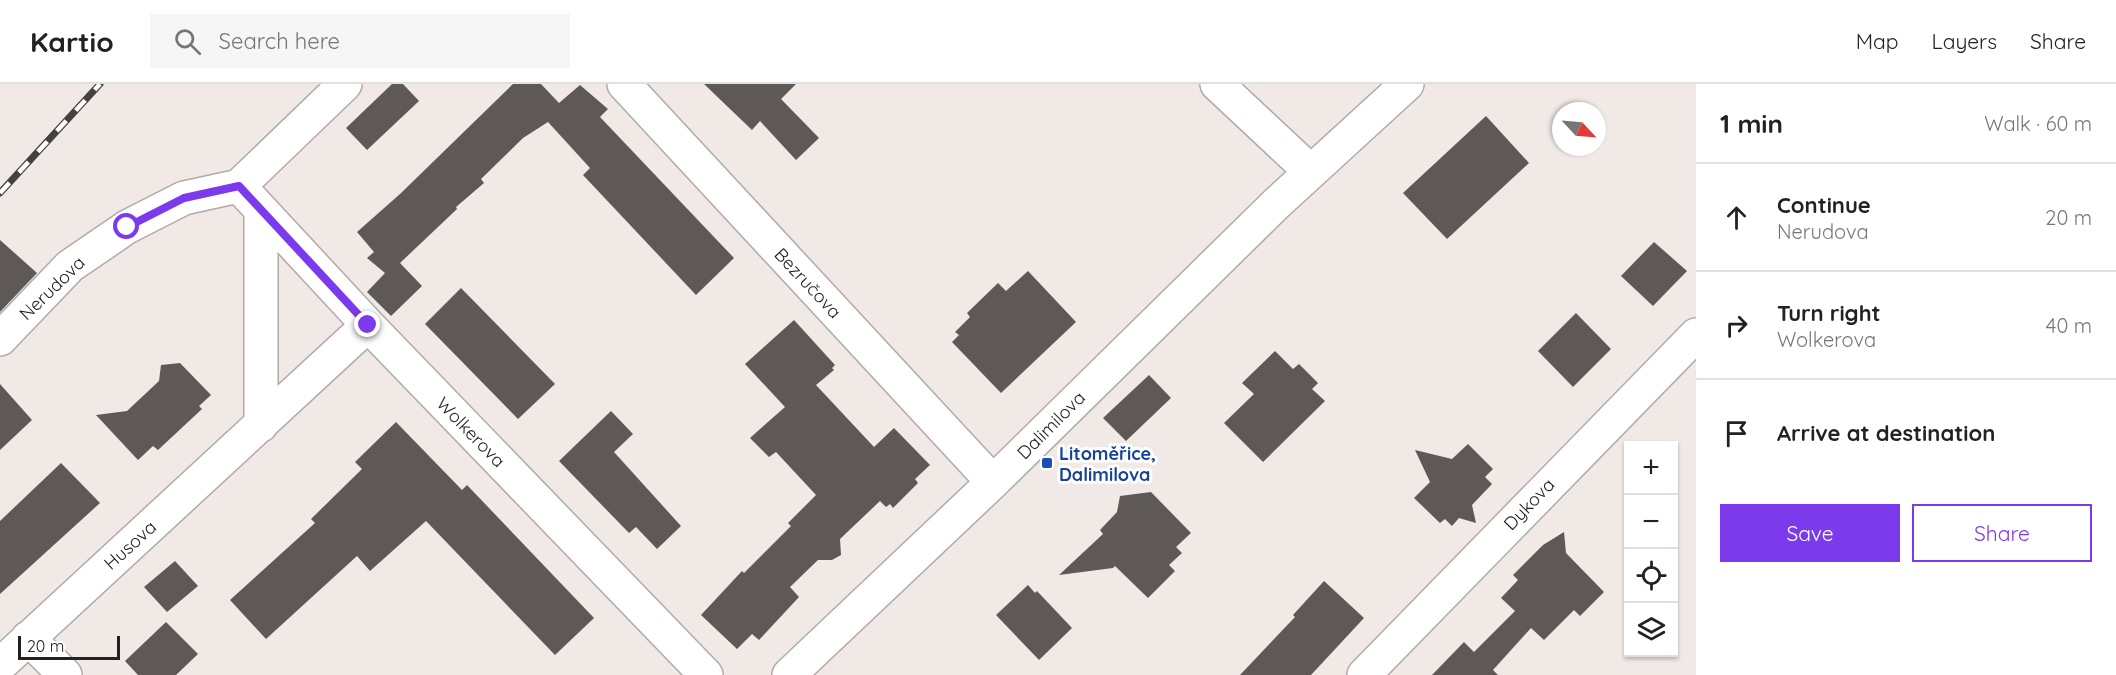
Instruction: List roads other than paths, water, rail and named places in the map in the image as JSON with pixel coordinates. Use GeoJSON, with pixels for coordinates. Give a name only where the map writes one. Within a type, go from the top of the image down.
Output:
{"type":"FeatureCollection","features":[{"type":"Feature","properties":{"kind":"street"},"geometry":{"type":"LineString","coordinates":[[239,186],[345,84]]}},
{"type":"Feature","properties":{"kind":"street","name":"Bezručova"},"geometry":{"type":"LineString","coordinates":[[624,84],[993,482]]}},
{"type":"Feature","properties":{"kind":"street"},"geometry":{"type":"LineString","coordinates":[[1217,84],[1311,172]]}},
{"type":"Feature","properties":{"kind":"street","name":"Dalimilova"},"geometry":{"type":"LineString","coordinates":[[789,675],[993,482],[1267,212],[1407,84]]}},
{"type":"Feature","properties":{"kind":"street","name":"Wolkerova"},"geometry":{"type":"LineString","coordinates":[[239,186],[368,325],[706,675]]}},
{"type":"Feature","properties":{"kind":"street","name":"Nerudova"},"geometry":{"type":"LineString","coordinates":[[0,339],[70,266],[127,227],[184,198],[239,186]]}},
{"type":"Feature","properties":{"kind":"street"},"geometry":{"type":"LineString","coordinates":[[261,210],[261,425]]}},
{"type":"Feature","properties":{"kind":"street","name":"Husova"},"geometry":{"type":"LineString","coordinates":[[0,665],[368,325]]}},
{"type":"Feature","properties":{"kind":"street","name":"Dykova"},"geometry":{"type":"LineString","coordinates":[[1364,675],[1696,335]]}},
{"type":"Feature","properties":{"kind":"street"},"geometry":{"type":"LineString","coordinates":[[28,638],[65,675]]}},
{"type":"Feature","properties":{"kind":"railway"},"geometry":{"type":"LineString","coordinates":[[0,193],[100,84]]}},
{"type":"Feature","properties":{"kind":"place","name":"Litoměřice, Dalimilova"},"geometry":{"type":"Point","coordinates":[1047,463]}}]}
